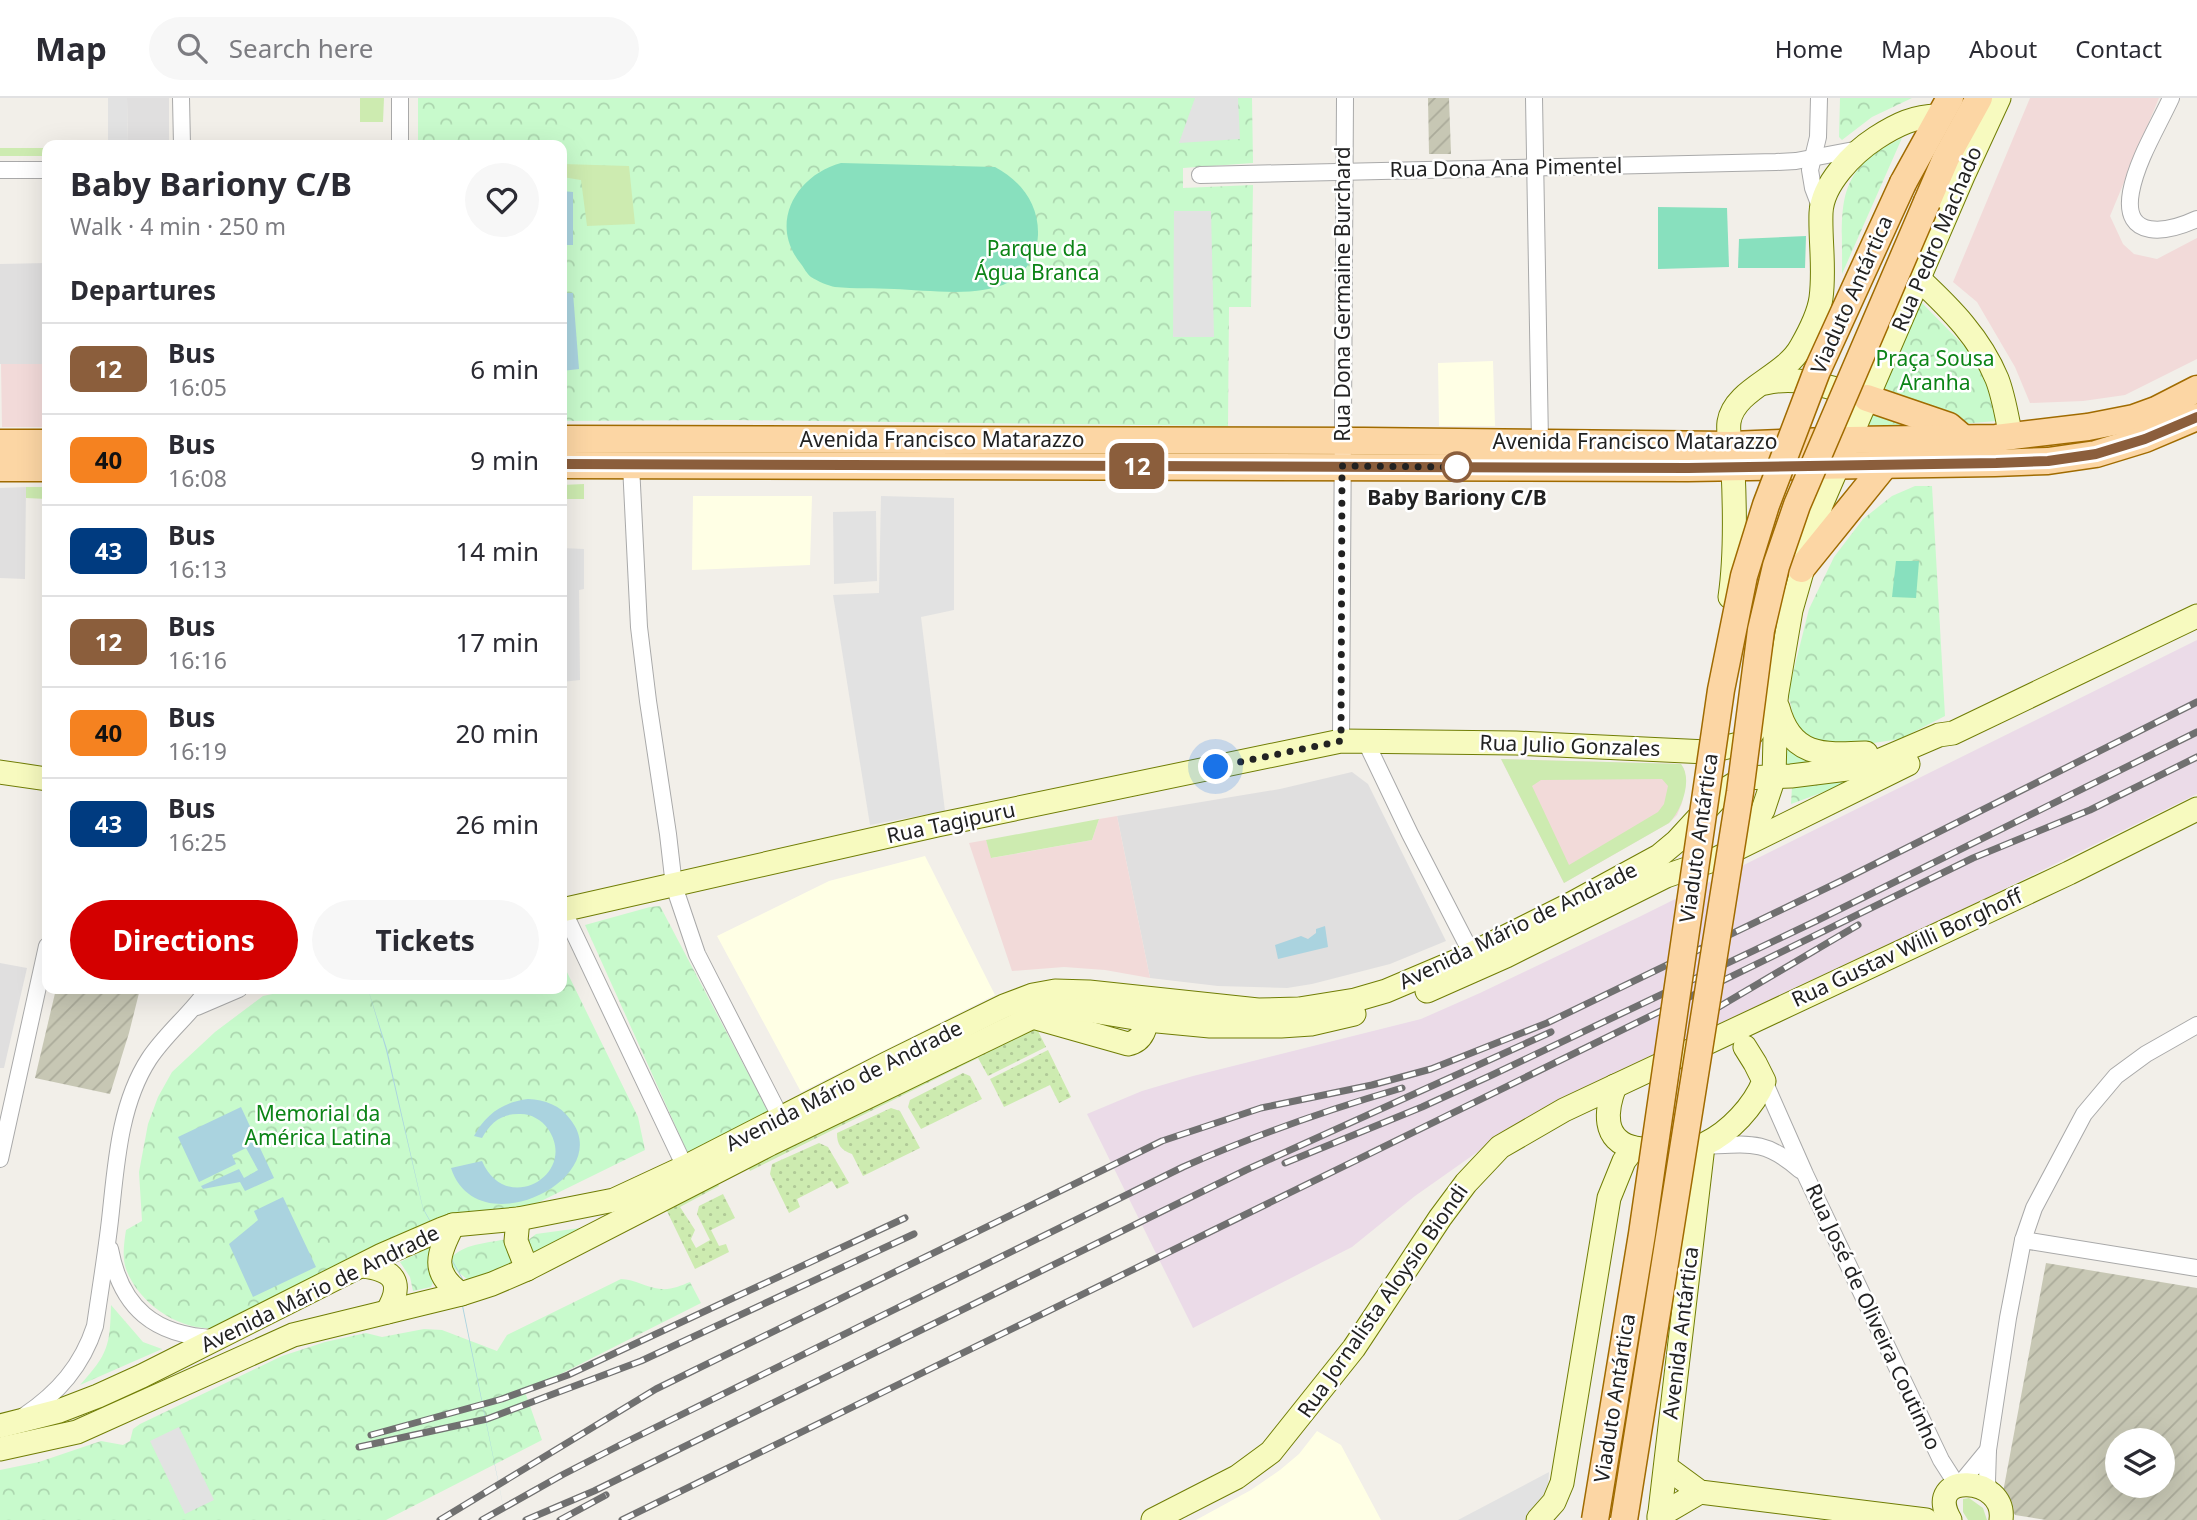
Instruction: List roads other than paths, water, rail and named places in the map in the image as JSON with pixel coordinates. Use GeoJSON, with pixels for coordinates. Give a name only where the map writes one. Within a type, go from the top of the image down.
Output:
{"type":"FeatureCollection","features":[{"type":"Feature","properties":{"kind":"main road","name":"Viaduto Antártica"},"geometry":{"type":"LineString","coordinates":[[1624,1520],[1740,792],[1761,630],[1776,566],[1797,505],[1946,158],[1979,98]]}},
{"type":"Feature","properties":{"kind":"main road","name":"Viaduto Antártica"},"geometry":{"type":"LineString","coordinates":[[1595,1520],[1642,1234],[1721,690],[1741,587],[1766,505],[1817,371],[1903,183],[1945,107]]}},
{"type":"Feature","properties":{"kind":"main road","name":"Avenida Francisco Matarazzo"},"geometry":{"type":"LineString","coordinates":[[567,439],[1343,454],[1732,456],[1849,440],[2011,437],[2088,428],[2134,418],[2197,389]]}},
{"type":"Feature","properties":{"kind":"main road"},"geometry":{"type":"LineString","coordinates":[[1867,398],[1949,426],[1964,439]]}},
{"type":"Feature","properties":{"kind":"main road","name":"Avenida Francisco Matarazzo"},"geometry":{"type":"LineString","coordinates":[[567,464],[1343,454],[1540,442],[1838,466],[2048,461],[2096,454],[2145,439],[2197,417]]}},
{"type":"Feature","properties":{"kind":"main road"},"geometry":{"type":"LineString","coordinates":[[0,443],[42,443]]}},
{"type":"Feature","properties":{"kind":"main road"},"geometry":{"type":"LineString","coordinates":[[1801,569],[1885,465]]}},
{"type":"Feature","properties":{"kind":"main road"},"geometry":{"type":"LineString","coordinates":[[0,468],[42,468]]}},
{"type":"Feature","properties":{"kind":"street"},"geometry":{"type":"LineString","coordinates":[[181,98],[182,140]]}},
{"type":"Feature","properties":{"kind":"street"},"geometry":{"type":"LineString","coordinates":[[400,98],[400,140]]}},
{"type":"Feature","properties":{"kind":"street","name":"Rua Dona Germaine Burchard"},"geometry":{"type":"LineString","coordinates":[[1341,741],[1345,98]]}},
{"type":"Feature","properties":{"kind":"street"},"geometry":{"type":"LineString","coordinates":[[1534,98],[1540,442]]}},
{"type":"Feature","properties":{"kind":"street"},"geometry":{"type":"LineString","coordinates":[[1819,98],[1818,137],[1810,170],[1821,209],[1821,301],[1827,343],[1842,361],[1863,366],[1886,355]]}},
{"type":"Feature","properties":{"kind":"street","name":"Rua Pedro Machado"},"geometry":{"type":"LineString","coordinates":[[1666,876],[1719,848],[1756,822],[1763,810],[1774,777],[1776,698],[1791,610],[1821,505],[1999,98]]}},
{"type":"Feature","properties":{"kind":"street"},"geometry":{"type":"LineString","coordinates":[[2171,98],[2136,174],[2129,205],[2135,222],[2149,230],[2176,229],[2197,219]]}},
{"type":"Feature","properties":{"kind":"street"},"geometry":{"type":"LineString","coordinates":[[1821,209],[1839,172],[1859,149],[1906,121],[1945,107]]}},
{"type":"Feature","properties":{"kind":"street","name":"Rua Dona Ana Pimentel"},"geometry":{"type":"LineString","coordinates":[[1200,175],[1796,161],[1859,149]]}},
{"type":"Feature","properties":{"kind":"street"},"geometry":{"type":"LineString","coordinates":[[0,170],[42,170]]}},
{"type":"Feature","properties":{"kind":"street"},"geometry":{"type":"LineString","coordinates":[[1920,280],[1948,306],[1978,342],[1997,379],[2011,437]]}},
{"type":"Feature","properties":{"kind":"street"},"geometry":{"type":"LineString","coordinates":[[1692,825],[1707,752],[1733,577],[1730,419],[1738,403],[1790,362],[1800,348],[1821,301]]}},
{"type":"Feature","properties":{"kind":"street"},"geometry":{"type":"LineString","coordinates":[[1759,384],[1790,378],[1867,398]]}},
{"type":"Feature","properties":{"kind":"street"},"geometry":{"type":"LineString","coordinates":[[631,465],[639,627],[674,887],[697,954],[780,1118]]}},
{"type":"Feature","properties":{"kind":"street","name":"Avenida Mário de Andrade"},"geometry":{"type":"LineString","coordinates":[[5,1426],[98,1396],[396,1248],[453,1225],[518,1219],[610,1202],[1004,1006],[1033,995],[1089,992],[1210,1026],[1311,1024],[1413,997],[1569,905],[1659,856],[1735,782],[1753,776],[1774,777],[1855,768],[1903,751],[1922,741],[1953,733],[2197,616]]}},
{"type":"Feature","properties":{"kind":"street"},"geometry":{"type":"LineString","coordinates":[[1776,698],[1782,720],[1793,740],[1816,753],[1903,751]]}},
{"type":"Feature","properties":{"kind":"street","name":"Rua Julio Gonzales"},"geometry":{"type":"LineString","coordinates":[[1341,741],[1516,743],[1707,752],[1739,744],[1751,735],[1776,698]]}},
{"type":"Feature","properties":{"kind":"street","name":"Avenida Mário de Andrade"},"geometry":{"type":"LineString","coordinates":[[1476,961],[1666,876],[1716,859],[1926,755],[1953,733]]}},
{"type":"Feature","properties":{"kind":"street"},"geometry":{"type":"LineString","coordinates":[[1365,740],[1476,961]]}},
{"type":"Feature","properties":{"kind":"street","name":"Rua Tagipuru"},"geometry":{"type":"LineString","coordinates":[[567,909],[674,887],[937,825],[1341,741]]}},
{"type":"Feature","properties":{"kind":"street"},"geometry":{"type":"LineString","coordinates":[[0,772],[42,778]]}},
{"type":"Feature","properties":{"kind":"street","name":"Rua Gustav Willi Borghoff"},"geometry":{"type":"LineString","coordinates":[[1615,1086],[2069,873],[2197,808]]}},
{"type":"Feature","properties":{"kind":"street"},"geometry":{"type":"LineString","coordinates":[[567,918],[685,1167]]}},
{"type":"Feature","properties":{"kind":"street"},"geometry":{"type":"LineString","coordinates":[[0,1158],[42,969]]}},
{"type":"Feature","properties":{"kind":"street"},"geometry":{"type":"LineString","coordinates":[[5,1426],[40,1405],[80,1363],[95,1326],[127,1109],[137,1082],[155,1052],[205,994]]}},
{"type":"Feature","properties":{"kind":"street"},"geometry":{"type":"LineString","coordinates":[[195,1008],[227,994]]}},
{"type":"Feature","properties":{"kind":"street","name":"Avenida Mário de Andrade"},"geometry":{"type":"LineString","coordinates":[[0,1449],[77,1432],[267,1345],[318,1328],[461,1294],[527,1269],[770,1144],[1033,1017],[1128,1044],[1140,1039],[1149,1009]]}},
{"type":"Feature","properties":{"kind":"street"},"geometry":{"type":"LineString","coordinates":[[1745,1047],[1771,1011]]}},
{"type":"Feature","properties":{"kind":"street"},"geometry":{"type":"LineString","coordinates":[[2005,1518],[1989,1492],[1989,1450],[2008,1318],[2023,1240],[2047,1181],[2084,1114],[2116,1076],[2146,1054],[2197,1025]]}},
{"type":"Feature","properties":{"kind":"street"},"geometry":{"type":"LineString","coordinates":[[1681,1055],[1745,1047]]}},
{"type":"Feature","properties":{"kind":"street"},"geometry":{"type":"LineString","coordinates":[[1615,1086],[1607,1120],[1620,1141],[1634,1148],[1703,1146],[1735,1121],[1757,1095],[1763,1081],[1745,1047]]}},
{"type":"Feature","properties":{"kind":"street","name":"Rua José de Oliveira Coutinho"},"geometry":{"type":"LineString","coordinates":[[1763,1081],[1941,1461],[1942,1504]]}},
{"type":"Feature","properties":{"kind":"street","name":"Rua Jornalista Aloysio Biondi"},"geometry":{"type":"LineString","coordinates":[[1153,1520],[1237,1477],[1271,1452],[1354,1348],[1440,1217],[1466,1183],[1500,1147],[1564,1110],[1615,1086]]}},
{"type":"Feature","properties":{"kind":"street","name":"Rua José de Oliveira Coutinho"},"geometry":{"type":"LineString","coordinates":[[1703,1146],[1763,1146],[1776,1151],[1805,1174]]}},
{"type":"Feature","properties":{"kind":"street","name":"Avenida Antártica"},"geometry":{"type":"LineString","coordinates":[[1659,1518],[1703,1146]]}},
{"type":"Feature","properties":{"kind":"street"},"geometry":{"type":"LineString","coordinates":[[1538,1520],[1553,1502],[1568,1460],[1609,1198],[1624,1161],[1634,1148]]}},
{"type":"Feature","properties":{"kind":"street"},"geometry":{"type":"LineString","coordinates":[[518,1219],[516,1241],[527,1269]]}},
{"type":"Feature","properties":{"kind":"street"},"geometry":{"type":"LineString","coordinates":[[453,1225],[441,1250],[440,1271],[451,1287],[461,1294]]}},
{"type":"Feature","properties":{"kind":"street"},"geometry":{"type":"LineString","coordinates":[[108,1232],[117,1275],[126,1293],[147,1319],[162,1328],[190,1337],[217,1339]]}},
{"type":"Feature","properties":{"kind":"street"},"geometry":{"type":"LineString","coordinates":[[2023,1240],[2197,1268]]}},
{"type":"Feature","properties":{"kind":"street"},"geometry":{"type":"LineString","coordinates":[[363,1266],[380,1268],[392,1276],[396,1294],[387,1312]]}},
{"type":"Feature","properties":{"kind":"street"},"geometry":{"type":"LineString","coordinates":[[1942,1504],[1989,1450]]}},
{"type":"Feature","properties":{"kind":"street"},"geometry":{"type":"LineString","coordinates":[[1666,1467],[1700,1492],[1942,1504],[1979,1486],[1989,1492]]}},
{"type":"Feature","properties":{"kind":"street"},"geometry":{"type":"LineString","coordinates":[[1659,1518],[1700,1492]]}},
{"type":"Feature","properties":{"kind":"water"},"geometry":{"type":"Polygon","coordinates":[[[567,191],[573,192],[573,245],[567,245],[567,191]]]}},
{"type":"Feature","properties":{"kind":"water"},"geometry":{"type":"Polygon","coordinates":[[[567,293],[573,293],[579,369],[567,370],[567,293]]]}},
{"type":"Feature","properties":{"kind":"water"},"geometry":{"type":"Polygon","coordinates":[[[1325,926],[1328,947],[1278,959],[1275,945],[1301,936],[1308,939],[1316,933],[1316,929],[1325,926]]]}},
{"type":"Feature","properties":{"kind":"water"},"geometry":{"type":"Polygon","coordinates":[[[369,994],[387,1049],[423,1208],[463,1279],[461,1296],[506,1520],[460,1296],[462,1279],[423,1209],[386,1050],[369,994]]]}},
{"type":"Feature","properties":{"kind":"water"},"geometry":{"type":"Polygon","coordinates":[[[528,1099],[552,1104],[570,1119],[580,1141],[575,1163],[560,1182],[538,1196],[513,1203],[487,1202],[466,1191],[451,1168],[482,1161],[493,1178],[507,1186],[522,1187],[536,1183],[547,1174],[554,1161],[555,1146],[548,1129],[536,1118],[525,1114],[508,1115],[493,1123],[482,1138],[474,1136],[496,1110],[528,1099]]]}},
{"type":"Feature","properties":{"kind":"water"},"geometry":{"type":"Polygon","coordinates":[[[241,1107],[274,1178],[245,1191],[240,1182],[203,1189],[201,1186],[239,1169],[244,1178],[258,1170],[246,1148],[232,1155],[236,1164],[199,1182],[178,1137],[241,1107]]]}},
{"type":"Feature","properties":{"kind":"water"},"geometry":{"type":"Polygon","coordinates":[[[283,1197],[316,1267],[253,1297],[229,1244],[258,1220],[254,1211],[283,1197]]]}},
{"type":"Feature","properties":{"kind":"railway"},"geometry":{"type":"LineString","coordinates":[[440,1520],[656,1389],[1162,1141],[1261,1108],[1372,1085],[1431,1069],[1547,1023],[1841,881],[2197,702]]}},
{"type":"Feature","properties":{"kind":"railway"},"geometry":{"type":"LineString","coordinates":[[1285,1163],[1492,1075],[1814,922],[2197,732]]}},
{"type":"Feature","properties":{"kind":"railway"},"geometry":{"type":"LineString","coordinates":[[622,1520],[1973,858],[2090,810],[2197,757]]}},
{"type":"Feature","properties":{"kind":"railway"},"geometry":{"type":"LineString","coordinates":[[1717,1008],[1858,925]]}},
{"type":"Feature","properties":{"kind":"railway"},"geometry":{"type":"LineString","coordinates":[[526,1520],[594,1491],[1246,1170],[1551,1032]]}},
{"type":"Feature","properties":{"kind":"railway"},"geometry":{"type":"LineString","coordinates":[[482,1520],[624,1443],[1183,1167],[1291,1124],[1402,1088]]}},
{"type":"Feature","properties":{"kind":"railway"},"geometry":{"type":"LineString","coordinates":[[371,1435],[502,1399],[568,1375],[905,1218]]}},
{"type":"Feature","properties":{"kind":"railway"},"geometry":{"type":"LineString","coordinates":[[359,1447],[487,1419],[641,1361],[914,1234]]}},
{"type":"Feature","properties":{"kind":"railway"},"geometry":{"type":"LineString","coordinates":[[560,1520],[606,1495]]}},
{"type":"Feature","properties":{"kind":"place","name":"Baby Bariony C/B"},"geometry":{"type":"Point","coordinates":[1457,467]}},
{"type":"Feature","properties":{"kind":"park label","name":"Parque da Água Branca"},"geometry":{"type":"Point","coordinates":[1037,261]}},
{"type":"Feature","properties":{"kind":"park label","name":"Praça Sousa Aranha"},"geometry":{"type":"Point","coordinates":[1935,371]}},
{"type":"Feature","properties":{"kind":"park label","name":"Memorial da América Latina"},"geometry":{"type":"Point","coordinates":[318,1126]}}]}
